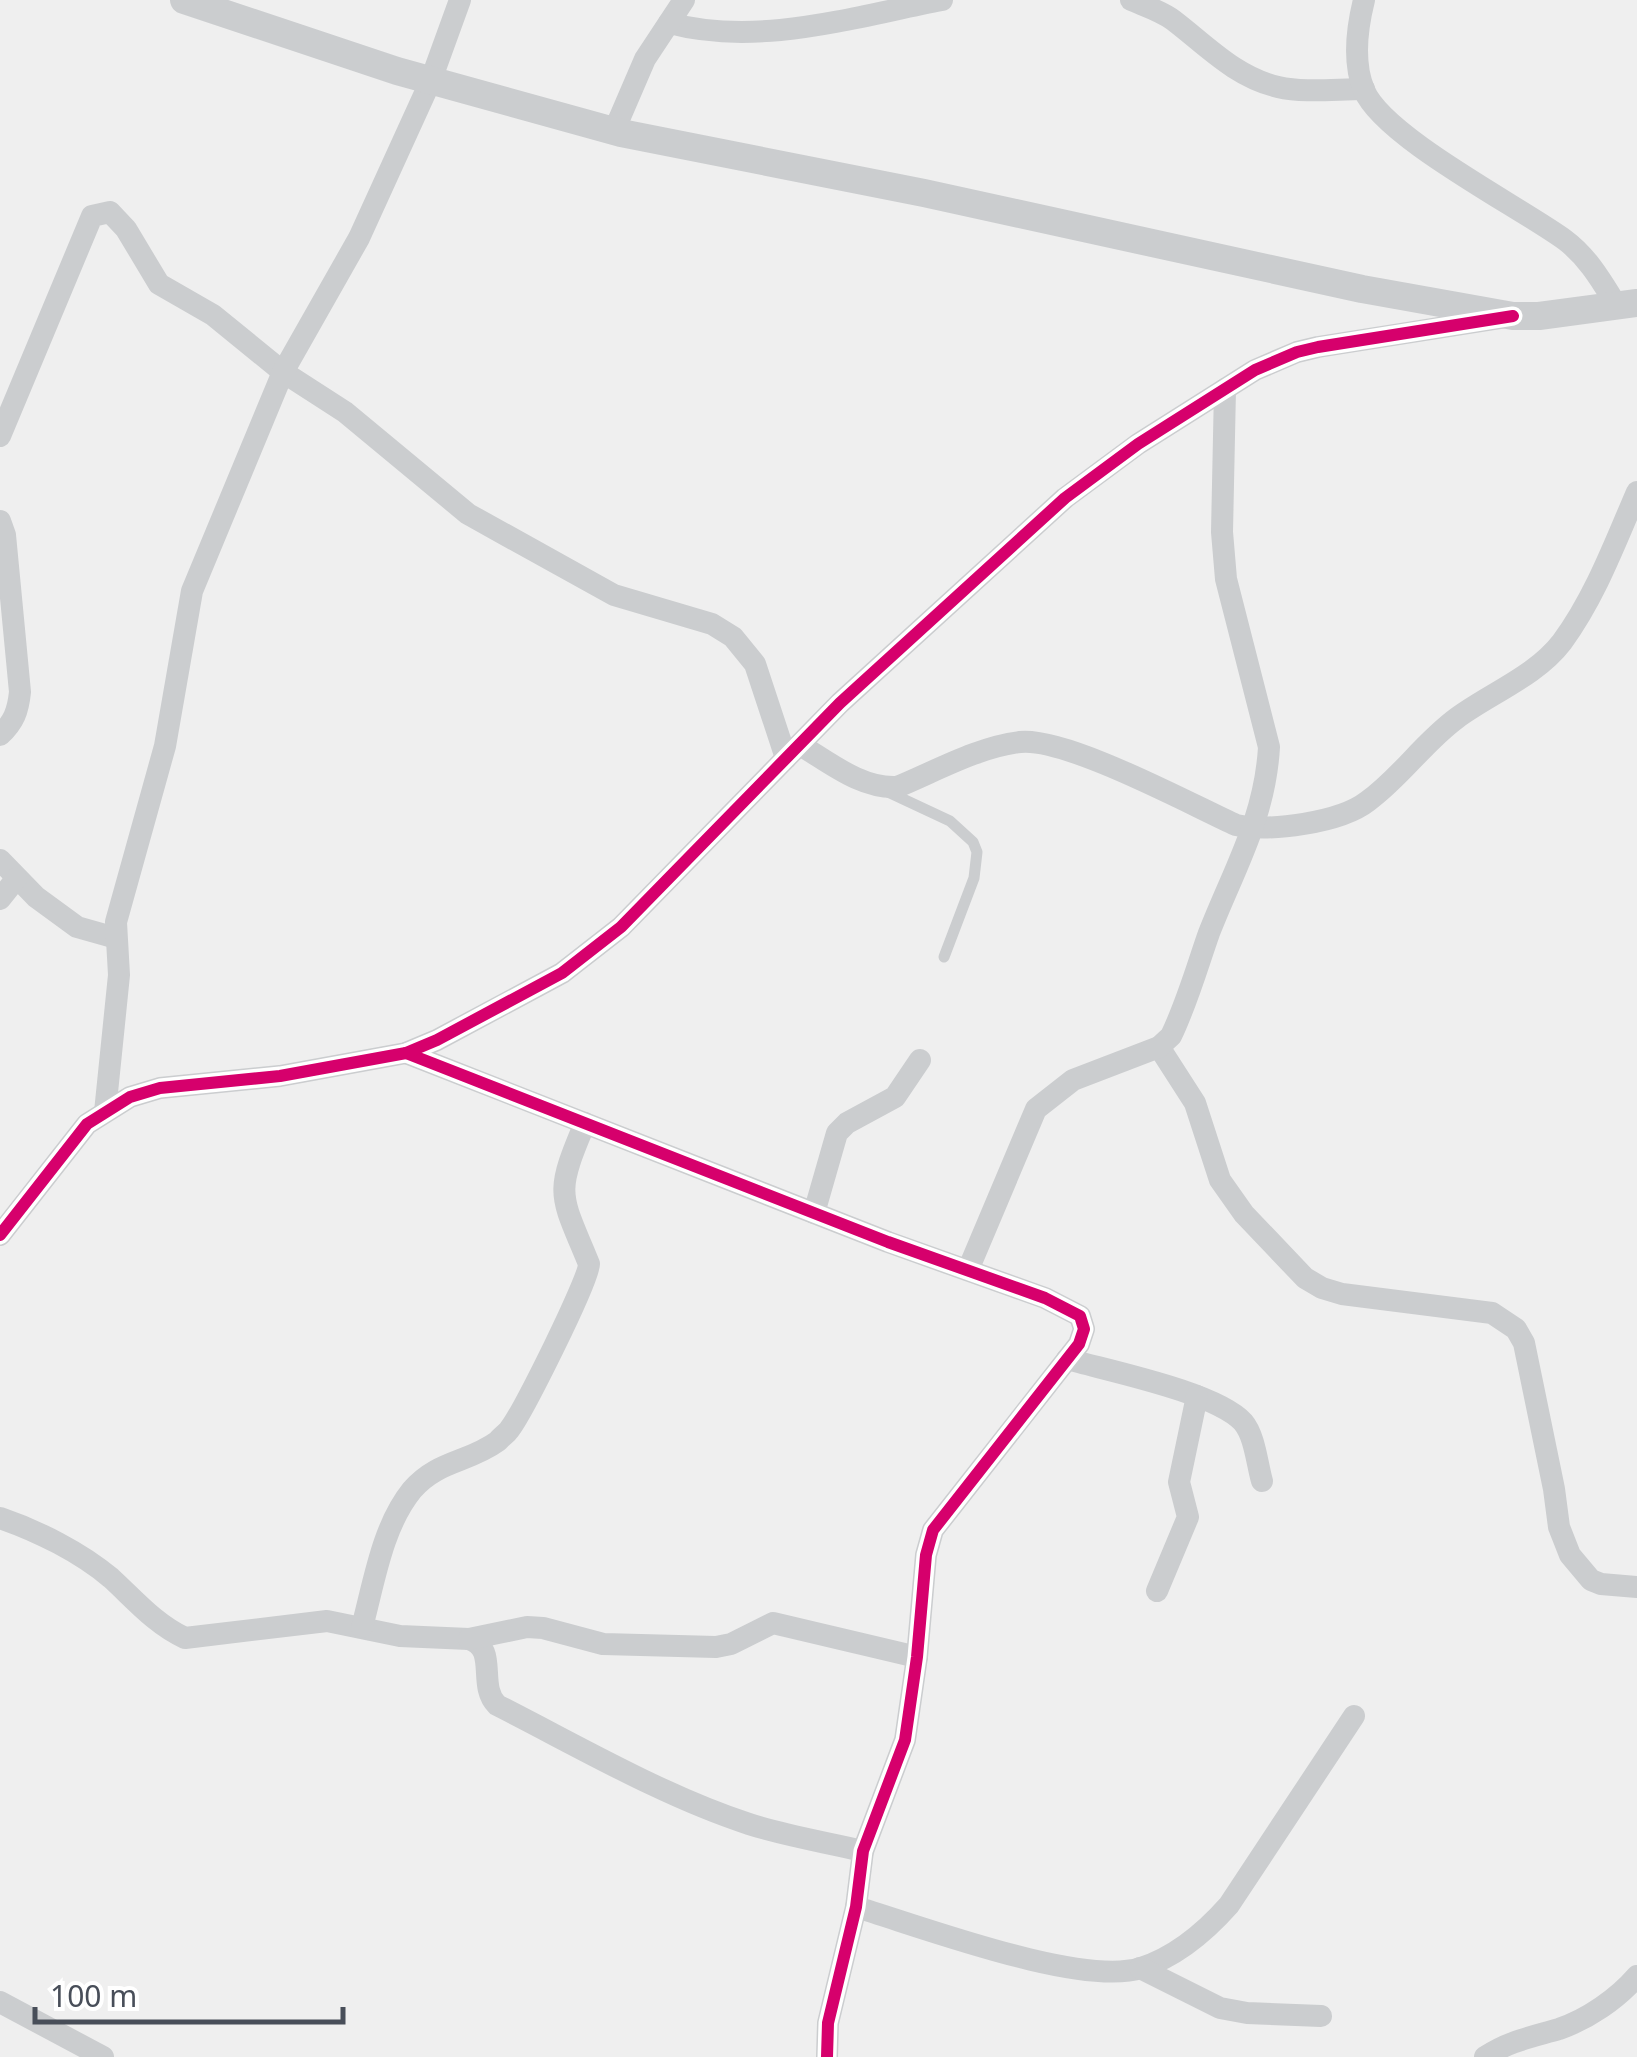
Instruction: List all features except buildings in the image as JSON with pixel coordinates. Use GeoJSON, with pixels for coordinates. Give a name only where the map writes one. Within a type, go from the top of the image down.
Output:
{"type":"FeatureCollection","features":[{"type":"Feature","properties":{"kind":"street"},"geometry":{"type":"LineString","coordinates":[[184,0],[432,80],[614,131],[924,193],[1362,289],[1513,316]]}},
{"type":"Feature","properties":{"kind":"street"},"geometry":{"type":"LineString","coordinates":[[105,1112],[119,975],[116,922],[165,746],[192,591],[284,372],[359,238],[432,80],[460,0]]}},
{"type":"Feature","properties":{"kind":"street"},"geometry":{"type":"LineString","coordinates":[[614,131],[645,60],[684,0]]}},
{"type":"Feature","properties":{"kind":"street"},"geometry":{"type":"LineString","coordinates":[[669,23],[723,34],[790,29],[942,0]]}},
{"type":"Feature","properties":{"kind":"street"},"geometry":{"type":"LineString","coordinates":[[1131,0],[1171,18],[1211,52],[1263,82],[1282,88],[1364,89]]}},
{"type":"Feature","properties":{"kind":"street"},"geometry":{"type":"LineString","coordinates":[[1364,0],[1358,24],[1358,52],[1364,89],[1375,109],[1433,155],[1568,242],[1627,304]]}},
{"type":"Feature","properties":{"kind":"street"},"geometry":{"type":"LineString","coordinates":[[0,436],[92,216],[110,212],[118,218],[159,284],[213,314],[284,372],[366,426],[468,514],[614,595],[712,624],[733,636],[755,664],[793,751],[880,788],[896,786],[994,748],[1024,742],[1050,745],[1125,773],[1236,826],[1254,829],[1332,816],[1367,803],[1429,740],[1459,716],[1544,662],[1593,593],[1637,492]]}},
{"type":"Feature","properties":{"kind":"street"},"geometry":{"type":"LineString","coordinates":[[0,1235],[87,1124],[130,1097],[160,1088],[280,1076],[406,1053],[562,973],[621,927],[840,703],[1065,498],[1138,444],[1255,370],[1297,352],[1513,316],[1627,304]]}},
{"type":"Feature","properties":{"kind":"street"},"geometry":{"type":"LineString","coordinates":[[968,1270],[1036,1108],[1073,1080],[1159,1047],[1171,1036],[1210,930],[1254,829],[1270,747],[1226,578],[1222,532],[1226,389]]}},
{"type":"Feature","properties":{"kind":"street"},"geometry":{"type":"LineString","coordinates":[[0,521],[6,546],[20,692],[11,724],[0,734]]}},
{"type":"Feature","properties":{"kind":"street"},"geometry":{"type":"LineString","coordinates":[[0,860],[16,879],[77,926],[116,938]]}},
{"type":"Feature","properties":{"kind":"street"},"geometry":{"type":"LineString","coordinates":[[0,900],[16,879]]}},
{"type":"Feature","properties":{"kind":"street"},"geometry":{"type":"LineString","coordinates":[[1159,1047],[1195,1104],[1220,1180],[1244,1214],[1304,1278],[1342,1294],[1492,1313],[1516,1329],[1524,1343],[1559,1527],[1570,1555],[1591,1580],[1637,1587]]}},
{"type":"Feature","properties":{"kind":"street"},"geometry":{"type":"LineString","coordinates":[[406,1053],[814,1213],[1046,1298],[1080,1316],[1084,1329],[1079,1344],[934,1530],[926,1555],[917,1657],[904,1740],[863,1851],[856,1907],[828,2023],[827,2057]]}},
{"type":"Feature","properties":{"kind":"street"},"geometry":{"type":"LineString","coordinates":[[814,1213],[837,1133],[847,1123],[895,1097],[920,1060]]}},
{"type":"Feature","properties":{"kind":"street"},"geometry":{"type":"LineString","coordinates":[[362,1628],[382,1552],[401,1506],[427,1474],[482,1450],[509,1430],[582,1289],[589,1264],[563,1200],[562,1187],[585,1123]]}},
{"type":"Feature","properties":{"kind":"street"},"geometry":{"type":"LineString","coordinates":[[1068,1359],[1197,1396],[1243,1422],[1262,1481]]}},
{"type":"Feature","properties":{"kind":"street"},"geometry":{"type":"LineString","coordinates":[[1158,1590],[1188,1517],[1179,1482],[1197,1396]]}},
{"type":"Feature","properties":{"kind":"street"},"geometry":{"type":"LineString","coordinates":[[0,1518],[23,1526],[97,1567],[145,1611],[185,1638],[326,1620],[416,1638],[480,1642],[486,1649],[487,1689],[497,1705],[723,1814],[752,1825],[863,1851]]}},
{"type":"Feature","properties":{"kind":"street"},"geometry":{"type":"LineString","coordinates":[[469,1639],[508,1629],[543,1628],[603,1644],[716,1647],[744,1639],[773,1622],[917,1657]]}},
{"type":"Feature","properties":{"kind":"street"},"geometry":{"type":"LineString","coordinates":[[856,1907],[1052,1966],[1104,1971],[1140,1968],[1208,1929],[1228,1906],[1354,1716]]}},
{"type":"Feature","properties":{"kind":"street"},"geometry":{"type":"LineString","coordinates":[[1140,1968],[1220,2008],[1321,2016]]}},
{"type":"Feature","properties":{"kind":"street"},"geometry":{"type":"LineString","coordinates":[[1485,2057],[1525,2036],[1559,2029],[1582,2019],[1637,1976]]}},
{"type":"Feature","properties":{"kind":"street"},"geometry":{"type":"LineString","coordinates":[[0,2002],[102,2057]]}},
{"type":"Feature","properties":{"kind":"lane"},"geometry":{"type":"LineString","coordinates":[[880,788],[950,821],[974,842],[978,864],[944,956]]}},
{"type":"Feature","properties":{"kind":"cycle path"},"geometry":{"type":"LineString","coordinates":[[0,1235],[87,1124],[130,1097],[160,1088],[280,1076],[406,1053],[562,973],[621,927],[840,703],[1065,498],[1138,444],[1255,370],[1318,347],[1513,316]]}},
{"type":"Feature","properties":{"kind":"cycle path"},"geometry":{"type":"LineString","coordinates":[[406,1053],[888,1242],[1045,1298],[1080,1316],[1084,1329],[1079,1344],[933,1530],[926,1555],[905,1740],[863,1851],[856,1907],[828,2023],[827,2057]]}}]}
